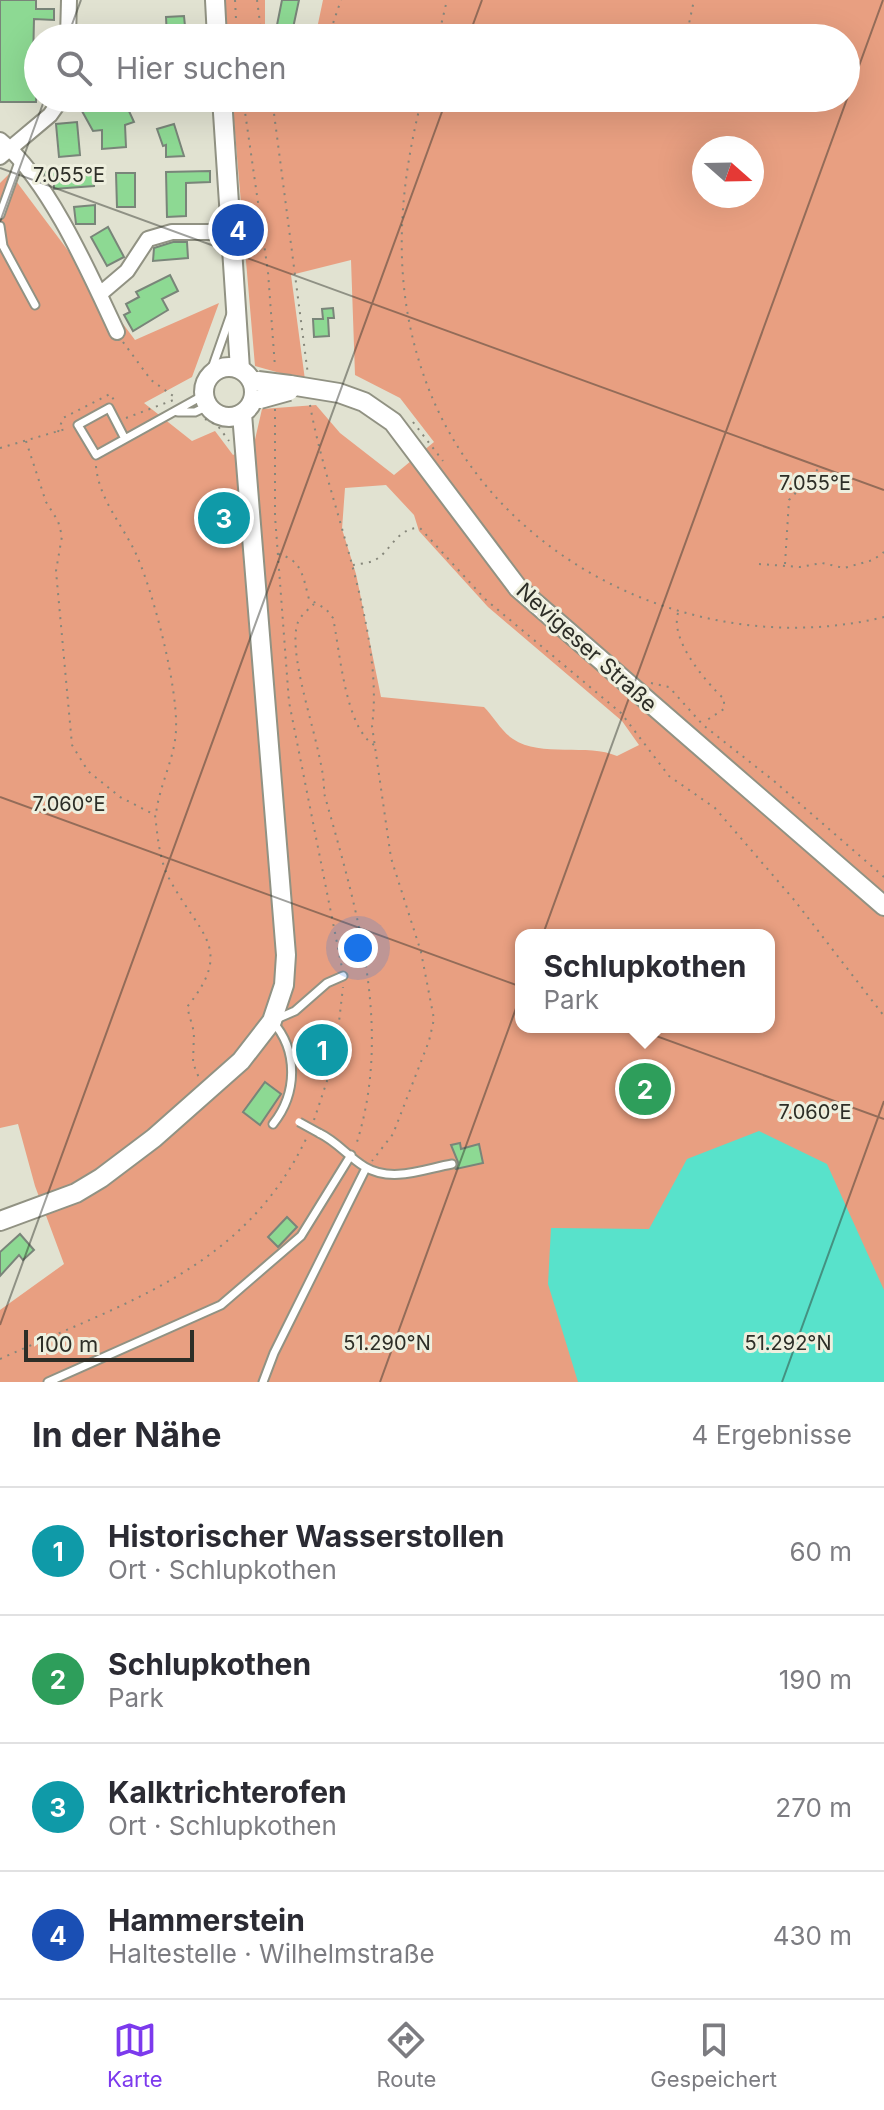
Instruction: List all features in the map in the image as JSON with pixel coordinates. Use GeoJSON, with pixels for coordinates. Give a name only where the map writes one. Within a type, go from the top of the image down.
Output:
{"type":"FeatureCollection","features":[{"type":"Feature","properties":{"kind":"main road"},"geometry":{"type":"LineString","coordinates":[[215,0],[216,24]]}},
{"type":"Feature","properties":{"kind":"main road"},"geometry":{"type":"LineString","coordinates":[[0,1221],[76,1193],[154,1138],[241,1061],[272,1021],[284,985],[286,955],[246,465],[234,394],[237,308],[223,112]]}},
{"type":"Feature","properties":{"kind":"main road","name":"Nevigeser Straße"},"geometry":{"type":"LineString","coordinates":[[234,394],[299,385],[364,402],[393,422],[518,588],[884,906]]}},
{"type":"Feature","properties":{"kind":"street"},"geometry":{"type":"LineString","coordinates":[[68,24],[69,0]]}},
{"type":"Feature","properties":{"kind":"street"},"geometry":{"type":"LineString","coordinates":[[52,112],[8,151],[100,294],[117,332]]}},
{"type":"Feature","properties":{"kind":"street"},"geometry":{"type":"LineString","coordinates":[[100,294],[127,271],[148,239],[172,232],[214,232]]}},
{"type":"Feature","properties":{"kind":"lane"},"geometry":{"type":"LineString","coordinates":[[0,215],[8,151]]}},
{"type":"Feature","properties":{"kind":"lane"},"geometry":{"type":"LineString","coordinates":[[0,226],[3,246],[35,305]]}},
{"type":"Feature","properties":{"kind":"lane"},"geometry":{"type":"LineString","coordinates":[[234,394],[237,308]]}},
{"type":"Feature","properties":{"kind":"lane"},"geometry":{"type":"LineString","coordinates":[[124,437],[109,408],[78,425],[96,455],[124,437],[175,412],[234,394]]}},
{"type":"Feature","properties":{"kind":"lane"},"geometry":{"type":"LineString","coordinates":[[175,412],[234,394]]}},
{"type":"Feature","properties":{"kind":"lane"},"geometry":{"type":"LineString","coordinates":[[273,1124],[283,1112],[290,1094],[291,1070],[288,1046],[272,1021],[295,1011],[327,983],[343,976]]}},
{"type":"Feature","properties":{"kind":"lane"},"geometry":{"type":"LineString","coordinates":[[283,1112],[319,1133],[366,1168],[391,1176],[452,1164]]}},
{"type":"Feature","properties":{"kind":"lane"},"geometry":{"type":"LineString","coordinates":[[48,1382],[221,1305],[301,1236],[351,1155]]}},
{"type":"Feature","properties":{"kind":"lane"},"geometry":{"type":"LineString","coordinates":[[263,1382],[274,1353],[366,1168]]}},
{"type":"Feature","properties":{"kind":"path"},"geometry":{"type":"LineString","coordinates":[[235,0],[236,24]]}},
{"type":"Feature","properties":{"kind":"path"},"geometry":{"type":"LineString","coordinates":[[257,0],[260,24]]}},
{"type":"Feature","properties":{"kind":"path"},"geometry":{"type":"LineString","coordinates":[[333,24],[341,0]]}},
{"type":"Feature","properties":{"kind":"path"},"geometry":{"type":"LineString","coordinates":[[441,24],[447,0]]}},
{"type":"Feature","properties":{"kind":"path"},"geometry":{"type":"LineString","coordinates":[[689,24],[694,0]]}},
{"type":"Feature","properties":{"kind":"path"},"geometry":{"type":"LineString","coordinates":[[245,112],[268,272],[275,364]]}},
{"type":"Feature","properties":{"kind":"path"},"geometry":{"type":"LineString","coordinates":[[273,112],[299,385],[351,565],[369,661],[375,745],[391,858],[421,952],[434,1019],[429,1041],[393,1134],[366,1168]]}},
{"type":"Feature","properties":{"kind":"path"},"geometry":{"type":"LineString","coordinates":[[419,112],[406,167],[399,242],[408,317],[435,402],[480,475],[501,501],[544,541],[577,565],[634,596],[678,612],[732,625],[770,628],[836,626],[884,617]]}},
{"type":"Feature","properties":{"kind":"path"},"geometry":{"type":"LineString","coordinates":[[117,332],[151,380],[177,399]]}},
{"type":"Feature","properties":{"kind":"path"},"geometry":{"type":"LineString","coordinates":[[0,1359],[122,1307],[181,1277],[238,1233],[264,1205],[305,1141],[329,1079],[340,1033],[343,976],[336,923],[293,731],[277,554],[234,394],[197,417],[218,426],[231,446]]}},
{"type":"Feature","properties":{"kind":"path"},"geometry":{"type":"LineString","coordinates":[[408,415],[445,466]]}},
{"type":"Feature","properties":{"kind":"path"},"geometry":{"type":"LineString","coordinates":[[0,448],[78,425]]}},
{"type":"Feature","properties":{"kind":"path"},"geometry":{"type":"LineString","coordinates":[[26,441],[46,502],[58,521],[62,536],[56,571],[72,745],[88,771],[120,797],[155,815]]}},
{"type":"Feature","properties":{"kind":"path"},"geometry":{"type":"LineString","coordinates":[[96,455],[98,481],[137,555],[148,587],[174,698],[176,733],[159,787],[155,815],[160,854],[170,880],[203,932],[209,951],[208,981],[187,1007],[194,1032],[193,1063],[204,1091]]}},
{"type":"Feature","properties":{"kind":"path"},"geometry":{"type":"LineString","coordinates":[[785,566],[789,500],[819,468]]}},
{"type":"Feature","properties":{"kind":"path"},"geometry":{"type":"LineString","coordinates":[[351,565],[376,560],[393,540],[412,528],[420,528],[485,599],[621,713],[669,776],[715,808],[795,901],[884,1016]]}},
{"type":"Feature","properties":{"kind":"path"},"geometry":{"type":"LineString","coordinates":[[759,564],[785,566],[822,563],[844,568],[873,560],[884,552]]}},
{"type":"Feature","properties":{"kind":"path"},"geometry":{"type":"LineString","coordinates":[[277,554],[293,559],[308,586],[309,599],[326,609],[333,618],[350,704],[365,740],[375,745]]}},
{"type":"Feature","properties":{"kind":"path"},"geometry":{"type":"LineString","coordinates":[[314,604],[297,624],[296,640],[312,736],[325,779],[324,793],[352,893],[373,1025],[368,1100],[351,1155]]}},
{"type":"Feature","properties":{"kind":"path"},"geometry":{"type":"LineString","coordinates":[[678,612],[675,624],[683,645],[701,674],[724,699],[724,709],[718,716],[701,724]]}},
{"type":"Feature","properties":{"kind":"path"},"geometry":{"type":"LineString","coordinates":[[643,677],[669,687],[701,724],[774,781],[884,877]]}},
{"type":"Feature","properties":{"kind":"shaded area"},"geometry":{"type":"Polygon","coordinates":[[[224,0],[265,0],[265,24],[226,24],[224,0]]]}},
{"type":"Feature","properties":{"kind":"shaded area"},"geometry":{"type":"Polygon","coordinates":[[[323,0],[884,0],[884,1382],[0,1382],[0,1310],[64,1264],[35,1186],[18,1124],[0,1128],[0,183],[10,173],[135,340],[219,303],[192,377],[144,403],[192,441],[215,431],[233,455],[254,444],[262,409],[316,405],[340,433],[394,475],[434,442],[400,398],[355,375],[351,260],[291,275],[305,380],[255,366],[233,112],[860,112],[860,24],[318,24],[323,0]],[[386,485],[345,488],[342,529],[356,574],[381,697],[484,707],[509,736],[537,748],[605,752],[617,756],[639,745],[622,721],[488,607],[419,531],[414,515],[386,485]]]}},
{"type":"Feature","properties":{"kind":"water"},"geometry":{"type":"Polygon","coordinates":[[[759,1131],[827,1164],[884,1290],[884,1382],[578,1382],[548,1284],[551,1228],[649,1229],[687,1159],[759,1131]]]}},
{"type":"Feature","properties":{"kind":"building"},"geometry":{"type":"Polygon","coordinates":[[[0,0],[36,0],[36,9],[54,9],[54,20],[34,19],[34,24],[24,24],[24,102],[0,102],[0,0]]]}},
{"type":"Feature","properties":{"kind":"building"},"geometry":{"type":"Polygon","coordinates":[[[282,0],[299,0],[294,24],[277,24],[282,0]]]}},
{"type":"Feature","properties":{"kind":"building"},"geometry":{"type":"Polygon","coordinates":[[[184,16],[185,24],[166,24],[166,17],[184,16]]]}},
{"type":"Feature","properties":{"kind":"building"},"geometry":{"type":"Polygon","coordinates":[[[83,112],[129,112],[134,122],[125,125],[126,147],[102,149],[102,130],[93,131],[83,112]]]}},
{"type":"Feature","properties":{"kind":"building"},"geometry":{"type":"Polygon","coordinates":[[[77,122],[80,155],[59,157],[56,124],[77,122]]]}},
{"type":"Feature","properties":{"kind":"building"},"geometry":{"type":"Polygon","coordinates":[[[174,124],[184,156],[166,157],[166,145],[163,146],[157,129],[174,124]]]}},
{"type":"Feature","properties":{"kind":"building"},"geometry":{"type":"Polygon","coordinates":[[[42,171],[95,172],[94,186],[54,189],[54,181],[49,181],[42,171]]]}},
{"type":"Feature","properties":{"kind":"building"},"geometry":{"type":"Polygon","coordinates":[[[210,171],[210,182],[186,183],[186,216],[167,217],[166,172],[210,171]]]}},
{"type":"Feature","properties":{"kind":"building"},"geometry":{"type":"Polygon","coordinates":[[[116,173],[135,173],[135,207],[117,207],[116,173]]]}},
{"type":"Feature","properties":{"kind":"building"},"geometry":{"type":"Polygon","coordinates":[[[95,205],[95,224],[76,224],[74,207],[95,205]]]}},
{"type":"Feature","properties":{"kind":"building"},"geometry":{"type":"Polygon","coordinates":[[[108,227],[124,257],[107,266],[91,237],[108,227]]]}},
{"type":"Feature","properties":{"kind":"building"},"geometry":{"type":"Polygon","coordinates":[[[173,242],[187,242],[188,258],[153,261],[154,248],[173,242]]]}},
{"type":"Feature","properties":{"kind":"building"},"geometry":{"type":"Polygon","coordinates":[[[170,275],[178,291],[162,299],[168,310],[133,331],[124,315],[130,312],[126,304],[139,297],[136,292],[170,275]]]}},
{"type":"Feature","properties":{"kind":"building"},"geometry":{"type":"Polygon","coordinates":[[[333,308],[334,318],[328,318],[329,336],[314,337],[313,319],[323,319],[322,309],[333,308]]]}},
{"type":"Feature","properties":{"kind":"building"},"geometry":{"type":"Polygon","coordinates":[[[265,1082],[281,1094],[260,1125],[243,1112],[265,1082]]]}},
{"type":"Feature","properties":{"kind":"building"},"geometry":{"type":"Polygon","coordinates":[[[460,1143],[461,1149],[479,1144],[483,1163],[456,1169],[458,1162],[451,1145],[460,1143]]]}},
{"type":"Feature","properties":{"kind":"building"},"geometry":{"type":"Polygon","coordinates":[[[287,1217],[297,1227],[278,1247],[268,1237],[287,1217]]]}},
{"type":"Feature","properties":{"kind":"building"},"geometry":{"type":"Polygon","coordinates":[[[20,1234],[34,1250],[23,1260],[19,1255],[0,1276],[0,1252],[20,1234]]]}},
{"type":"Feature","properties":{"kind":"place","name":"Hammerstein"},"geometry":{"type":"Point","coordinates":[238,230]}},
{"type":"Feature","properties":{"kind":"place","name":"Kalktrichterofen"},"geometry":{"type":"Point","coordinates":[224,518]}},
{"type":"Feature","properties":{"kind":"place","name":"Historischer Wasserstollen"},"geometry":{"type":"Point","coordinates":[322,1050]}},
{"type":"Feature","properties":{"kind":"place","name":"Schlupkothen"},"geometry":{"type":"Point","coordinates":[645,1089]}}]}
